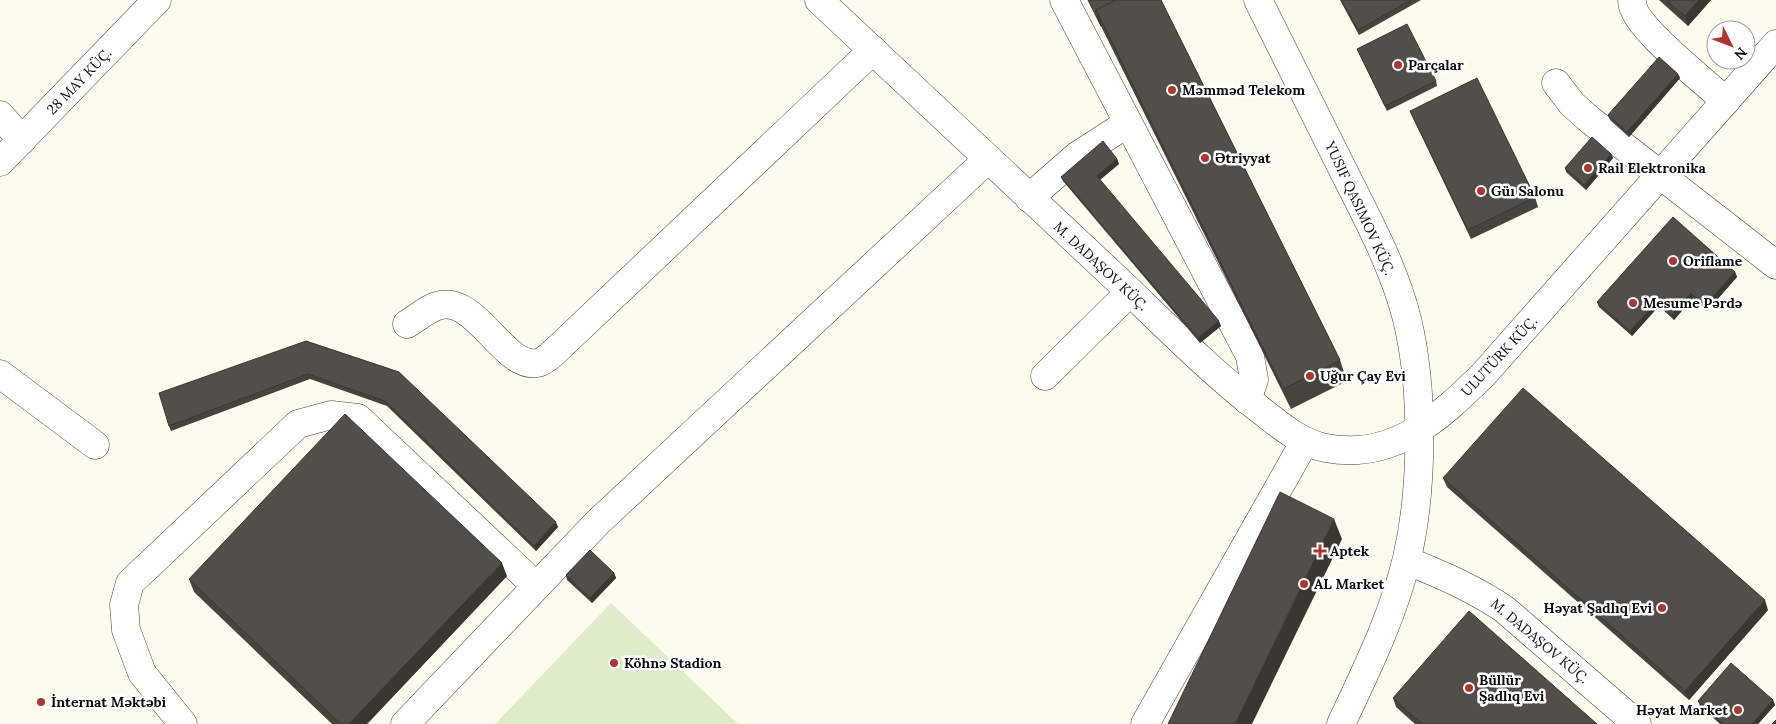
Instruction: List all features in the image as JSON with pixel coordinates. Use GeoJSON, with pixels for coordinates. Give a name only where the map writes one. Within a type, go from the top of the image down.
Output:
{"type":"FeatureCollection","features":[{"type":"Feature","properties":{"kind":"street","name":"28 MAY KÜÇ."},"geometry":{"type":"LineString","coordinates":[[0,162],[157,0]]}},
{"type":"Feature","properties":{"kind":"street","name":"M. DADAŞOV KÜÇ."},"geometry":{"type":"LineString","coordinates":[[819,0],[1228,385],[1247,400],[1305,441],[1324,448],[1344,451],[1374,448],[1394,442],[1418,430]]}},
{"type":"Feature","properties":{"kind":"street"},"geometry":{"type":"LineString","coordinates":[[1064,0],[1250,356],[1254,380],[1247,400]]}},
{"type":"Feature","properties":{"kind":"street"},"geometry":{"type":"LineString","coordinates":[[1258,0],[1373,229],[1394,280],[1407,320],[1417,376],[1418,474],[1413,528],[1406,561],[1376,649],[1341,724]]}},
{"type":"Feature","properties":{"kind":"street"},"geometry":{"type":"LineString","coordinates":[[1632,0],[1636,17],[1649,32],[1726,101]]}},
{"type":"Feature","properties":{"kind":"street","name":"ULUTÜRK KÜÇ."},"geometry":{"type":"LineString","coordinates":[[1418,430],[1435,419],[1483,375],[1776,44]]}},
{"type":"Feature","properties":{"kind":"street"},"geometry":{"type":"LineString","coordinates":[[407,324],[437,306],[452,305],[467,312],[512,354],[528,363],[539,363],[550,356],[872,50]]}},
{"type":"Feature","properties":{"kind":"street"},"geometry":{"type":"LineString","coordinates":[[1556,83],[1572,104],[1584,115],[1776,265]]}},
{"type":"Feature","properties":{"kind":"street"},"geometry":{"type":"LineString","coordinates":[[0,114],[22,140]]}},
{"type":"Feature","properties":{"kind":"street"},"geometry":{"type":"LineString","coordinates":[[1029,198],[1077,156],[1128,123]]}},
{"type":"Feature","properties":{"kind":"street"},"geometry":{"type":"LineString","coordinates":[[405,724],[598,522],[988,159]]}},
{"type":"Feature","properties":{"kind":"street"},"geometry":{"type":"LineString","coordinates":[[1045,376],[1130,292]]}},
{"type":"Feature","properties":{"kind":"street"},"geometry":{"type":"LineString","coordinates":[[0,374],[95,445]]}},
{"type":"Feature","properties":{"kind":"street"},"geometry":{"type":"LineString","coordinates":[[183,724],[142,673],[126,630],[124,605],[130,583],[298,424],[331,415],[358,418],[536,586]]}},
{"type":"Feature","properties":{"kind":"street"},"geometry":{"type":"LineString","coordinates":[[1146,724],[1305,441]]}},
{"type":"Feature","properties":{"kind":"street","name":"M. DADAŞOV KÜÇ."},"geometry":{"type":"LineString","coordinates":[[1406,561],[1454,579],[1481,593],[1504,609],[1637,724]]}},
{"type":"Feature","properties":{"kind":"green space","name":"Köhnə Stadion"},"geometry":{"type":"Polygon","coordinates":[[[611,603],[738,724],[495,724],[611,603]]]}},
{"type":"Feature","properties":{"kind":"building"},"geometry":{"type":"Polygon","coordinates":[[[1088,0],[1116,0],[1096,10],[1101,26],[1088,0]]]}},
{"type":"Feature","properties":{"kind":"building"},"geometry":{"type":"Polygon","coordinates":[[[1116,0],[1161,0],[1340,360],[1283,389],[1096,10],[1116,0]]]}},
{"type":"Feature","properties":{"kind":"building"},"geometry":{"type":"Polygon","coordinates":[[[1341,0],[1411,0],[1358,30],[1341,0]]]}},
{"type":"Feature","properties":{"kind":"building"},"geometry":{"type":"Polygon","coordinates":[[[1666,0],[1699,0],[1685,16],[1666,0]]]}},
{"type":"Feature","properties":{"kind":"building"},"geometry":{"type":"Polygon","coordinates":[[[1407,24],[1436,81],[1385,106],[1357,49],[1407,24]]]}},
{"type":"Feature","properties":{"kind":"building"},"geometry":{"type":"Polygon","coordinates":[[[1659,57],[1678,74],[1627,132],[1608,115],[1659,57]]]}},
{"type":"Feature","properties":{"kind":"building"},"geometry":{"type":"Polygon","coordinates":[[[1477,78],[1535,197],[1468,230],[1410,111],[1477,78]]]}},
{"type":"Feature","properties":{"kind":"building"},"geometry":{"type":"Polygon","coordinates":[[[1592,137],[1611,154],[1584,185],[1565,168],[1592,137]]]}},
{"type":"Feature","properties":{"kind":"building"},"geometry":{"type":"Polygon","coordinates":[[[1103,141],[1117,159],[1097,176],[1219,321],[1198,338],[1061,177],[1103,141]]]}},
{"type":"Feature","properties":{"kind":"building"},"geometry":{"type":"Polygon","coordinates":[[[1673,217],[1735,272],[1705,306],[1691,293],[1672,315],[1657,302],[1630,331],[1597,302],[1673,217]]]}},
{"type":"Feature","properties":{"kind":"building"},"geometry":{"type":"Polygon","coordinates":[[[306,341],[399,372],[556,522],[534,546],[385,401],[308,374],[169,426],[159,393],[306,341]]]}},
{"type":"Feature","properties":{"kind":"building"},"geometry":{"type":"Polygon","coordinates":[[[1523,388],[1765,600],[1685,691],[1443,478],[1523,388]]]}},
{"type":"Feature","properties":{"kind":"building"},"geometry":{"type":"Polygon","coordinates":[[[345,414],[502,563],[349,724],[341,724],[189,579],[345,414]]]}},
{"type":"Feature","properties":{"kind":"building"},"geometry":{"type":"Polygon","coordinates":[[[1280,492],[1334,519],[1235,724],[1168,724],[1280,492]]]}},
{"type":"Feature","properties":{"kind":"building"},"geometry":{"type":"Polygon","coordinates":[[[590,550],[614,573],[590,598],[566,575],[590,550]]]}},
{"type":"Feature","properties":{"kind":"building"},"geometry":{"type":"Polygon","coordinates":[[[1469,611],[1597,724],[1422,724],[1393,698],[1469,611]]]}},
{"type":"Feature","properties":{"kind":"building"},"geometry":{"type":"Polygon","coordinates":[[[1731,663],[1773,700],[1752,724],[1723,724],[1698,701],[1731,663]]]}},
{"type":"Feature","properties":{"kind":"place","name":"Parçalar"},"geometry":{"type":"Point","coordinates":[1398,65]}},
{"type":"Feature","properties":{"kind":"place","name":"Məmməd Telekom"},"geometry":{"type":"Point","coordinates":[1172,90]}},
{"type":"Feature","properties":{"kind":"place","name":"Ətriyyat"},"geometry":{"type":"Point","coordinates":[1205,158]}},
{"type":"Feature","properties":{"kind":"place","name":"Rail Elektronika"},"geometry":{"type":"Point","coordinates":[1588,168]}},
{"type":"Feature","properties":{"kind":"place","name":"Güı Salonu"},"geometry":{"type":"Point","coordinates":[1481,191]}},
{"type":"Feature","properties":{"kind":"place","name":"Oriflame"},"geometry":{"type":"Point","coordinates":[1673,261]}},
{"type":"Feature","properties":{"kind":"place","name":"Mesume Pərdə"},"geometry":{"type":"Point","coordinates":[1633,303]}},
{"type":"Feature","properties":{"kind":"place","name":"Uğur Çay Evi"},"geometry":{"type":"Point","coordinates":[1310,376]}},
{"type":"Feature","properties":{"kind":"place","name":"Aptek"},"geometry":{"type":"Point","coordinates":[1320,551]}},
{"type":"Feature","properties":{"kind":"place","name":"AL Market"},"geometry":{"type":"Point","coordinates":[1304,584]}},
{"type":"Feature","properties":{"kind":"place","name":"Həyat Şadlıq Evi"},"geometry":{"type":"Point","coordinates":[1662,608]}},
{"type":"Feature","properties":{"kind":"place","name":"Köhnə Stadion"},"geometry":{"type":"Point","coordinates":[614,663]}},
{"type":"Feature","properties":{"kind":"place","name":"Büllür Şadlıq Evi"},"geometry":{"type":"Point","coordinates":[1469,688]}},
{"type":"Feature","properties":{"kind":"place","name":"İnternat Məktəbi"},"geometry":{"type":"Point","coordinates":[41,702]}},
{"type":"Feature","properties":{"kind":"place","name":"Həyat Market"},"geometry":{"type":"Point","coordinates":[1738,710]}}]}
